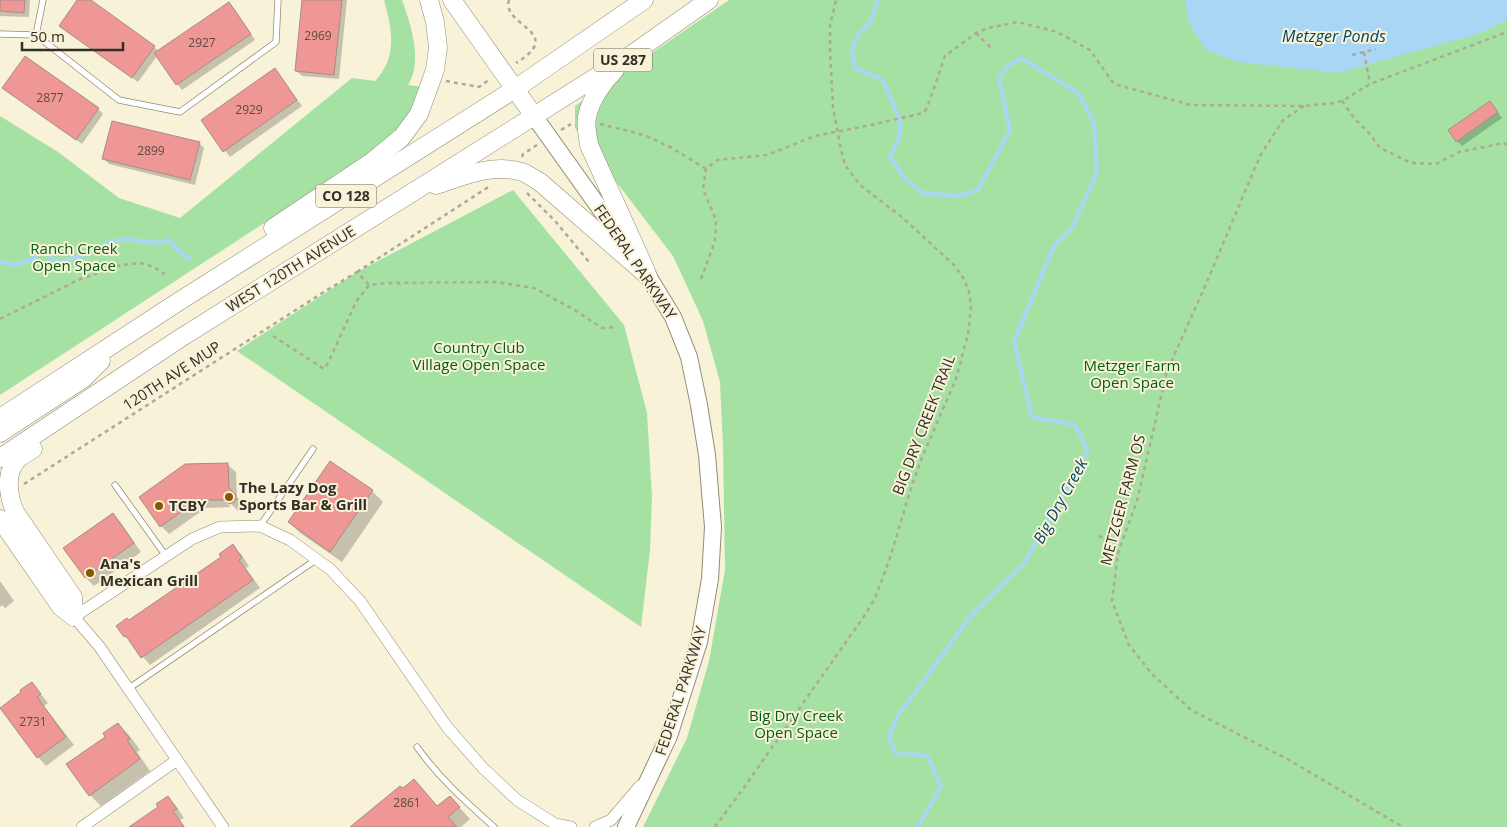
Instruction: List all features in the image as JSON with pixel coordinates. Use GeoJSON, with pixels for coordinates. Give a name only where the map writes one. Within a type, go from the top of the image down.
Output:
{"type":"FeatureCollection","features":[{"type":"Feature","properties":{"kind":"main road"},"geometry":{"type":"LineString","coordinates":[[178,302],[235,255],[373,161],[402,137],[419,114],[435,70],[438,48],[435,22],[429,0]]}},
{"type":"Feature","properties":{"kind":"main road"},"geometry":{"type":"LineString","coordinates":[[452,0],[534,116]]}},
{"type":"Feature","properties":{"kind":"main road","name":"US 287"},"geometry":{"type":"LineString","coordinates":[[515,89],[644,0]]}},
{"type":"Feature","properties":{"kind":"main road","name":"WEST 120TH AVENUE"},"geometry":{"type":"LineString","coordinates":[[0,458],[179,339],[628,57],[709,0]]}},
{"type":"Feature","properties":{"kind":"main road"},"geometry":{"type":"LineString","coordinates":[[628,57],[609,76],[592,103],[587,117],[587,131],[589,145],[648,276]]}},
{"type":"Feature","properties":{"kind":"main road","name":"CO 128"},"geometry":{"type":"LineString","coordinates":[[0,418],[178,302],[515,89]]}},
{"type":"Feature","properties":{"kind":"main road","name":"FEDERAL PARKWAY"},"geometry":{"type":"LineString","coordinates":[[534,116],[648,276],[674,317],[689,357],[700,405],[707,455],[713,527],[710,579],[699,642],[669,736],[626,827]]}},
{"type":"Feature","properties":{"kind":"main road"},"geometry":{"type":"LineString","coordinates":[[412,193],[491,168],[523,173],[540,182],[648,276]]}},
{"type":"Feature","properties":{"kind":"main road"},"geometry":{"type":"LineString","coordinates":[[0,433],[84,378],[128,335]]}},
{"type":"Feature","properties":{"kind":"main road"},"geometry":{"type":"LineString","coordinates":[[74,617],[73,597],[10,502],[8,482],[10,474],[19,458],[143,377],[179,339]]}},
{"type":"Feature","properties":{"kind":"main road"},"geometry":{"type":"LineString","coordinates":[[0,519],[61,607],[74,617]]}},
{"type":"Feature","properties":{"kind":"street"},"geometry":{"type":"LineString","coordinates":[[223,827],[99,646],[74,617],[192,539],[220,528],[260,526],[290,540],[317,559],[346,585],[360,601],[447,727],[483,768],[517,800],[556,825],[570,827]]}},
{"type":"Feature","properties":{"kind":"street"},"geometry":{"type":"LineString","coordinates":[[82,827],[177,760]]}},
{"type":"Feature","properties":{"kind":"street"},"geometry":{"type":"LineString","coordinates":[[595,827],[611,820],[628,802],[656,765]]}},
{"type":"Feature","properties":{"kind":"lane"},"geometry":{"type":"LineString","coordinates":[[36,35],[43,0]]}},
{"type":"Feature","properties":{"kind":"lane"},"geometry":{"type":"LineString","coordinates":[[0,34],[36,35],[119,100],[180,112],[276,42],[278,0]]}},
{"type":"Feature","properties":{"kind":"lane"},"geometry":{"type":"LineString","coordinates":[[260,526],[313,449]]}},
{"type":"Feature","properties":{"kind":"lane"},"geometry":{"type":"LineString","coordinates":[[115,485],[166,556]]}},
{"type":"Feature","properties":{"kind":"lane"},"geometry":{"type":"LineString","coordinates":[[128,689],[317,559]]}},
{"type":"Feature","properties":{"kind":"lane"},"geometry":{"type":"LineString","coordinates":[[417,747],[432,768],[460,797],[494,827]]}},
{"type":"Feature","properties":{"kind":"path"},"geometry":{"type":"LineString","coordinates":[[508,0],[507,4],[512,16],[530,30],[534,36],[535,42],[532,52],[524,58]]}},
{"type":"Feature","properties":{"kind":"path","name":"BIG DRY CREEK TRAIL"},"geometry":{"type":"LineString","coordinates":[[715,827],[802,706],[875,598],[889,561],[912,485],[956,379],[968,334],[971,306],[969,292],[964,279],[954,264],[903,218],[864,188],[845,165],[840,150],[833,107],[830,26],[836,0]]}},
{"type":"Feature","properties":{"kind":"path","name":"METZGER FARM OS"},"geometry":{"type":"LineString","coordinates":[[837,132],[923,113],[927,108],[945,56],[976,33],[988,28],[1018,22],[1057,32],[1090,50],[1114,84],[1191,105],[1304,106],[1342,101],[1370,84],[1507,32]]}},
{"type":"Feature","properties":{"kind":"path"},"geometry":{"type":"LineString","coordinates":[[976,33],[991,48]]}},
{"type":"Feature","properties":{"kind":"path"},"geometry":{"type":"LineString","coordinates":[[1352,54],[1376,49]]}},
{"type":"Feature","properties":{"kind":"path"},"geometry":{"type":"LineString","coordinates":[[1364,52],[1370,84]]}},
{"type":"Feature","properties":{"kind":"path"},"geometry":{"type":"LineString","coordinates":[[1342,101],[1380,148],[1411,163],[1436,164],[1459,152],[1504,143],[1507,145]]}},
{"type":"Feature","properties":{"kind":"path","name":"METZGER FARM OS"},"geometry":{"type":"LineString","coordinates":[[1304,106],[1283,120],[1260,156],[1167,371],[1137,502],[1118,553],[1112,601],[1129,644],[1152,674],[1191,710],[1289,760],[1403,827]]}},
{"type":"Feature","properties":{"kind":"path"},"geometry":{"type":"LineString","coordinates":[[599,124],[644,135],[672,148],[706,169]]}},
{"type":"Feature","properties":{"kind":"path"},"geometry":{"type":"LineString","coordinates":[[701,279],[716,241],[716,220],[703,189],[706,169],[716,160],[767,155],[815,136],[837,132]]}},
{"type":"Feature","properties":{"kind":"path","name":"120TH AVE MUP"},"geometry":{"type":"LineString","coordinates":[[9,494],[492,184]]}},
{"type":"Feature","properties":{"kind":"path"},"geometry":{"type":"LineString","coordinates":[[525,192],[556,222],[589,262]]}},
{"type":"Feature","properties":{"kind":"path"},"geometry":{"type":"LineString","coordinates":[[0,319],[78,280],[121,265],[142,263],[165,274]]}},
{"type":"Feature","properties":{"kind":"path"},"geometry":{"type":"LineString","coordinates":[[357,272],[369,285]]}},
{"type":"Feature","properties":{"kind":"path"},"geometry":{"type":"LineString","coordinates":[[273,336],[324,369],[356,302],[369,285],[388,283],[496,282],[534,288],[573,309],[602,328],[616,327]]}},
{"type":"Feature","properties":{"kind":"path"},"geometry":{"type":"LineString","coordinates":[[1099,536],[1121,544]]}},
{"type":"Feature","properties":{"kind":"green space","name":"Ranch Creek Open Space"},"geometry":{"type":"Polygon","coordinates":[[[384,0],[402,0],[412,32],[415,54],[415,65],[408,85],[423,87],[410,111],[389,139],[252,231],[0,395],[0,116],[58,152],[119,198],[180,218],[352,78],[375,81],[382,72],[390,52],[391,32],[384,0]]]}},
{"type":"Feature","properties":{"kind":"green space","name":"Metzger Farm Open Space"},"geometry":{"type":"Polygon","coordinates":[[[729,0],[1507,0],[1507,827],[643,827],[687,738],[709,661],[725,570],[720,382],[703,321],[673,256],[575,128],[575,106],[729,0]]]}},
{"type":"Feature","properties":{"kind":"green space","name":"Country Club Village Open Space"},"geometry":{"type":"Polygon","coordinates":[[[513,190],[624,325],[647,413],[652,497],[650,550],[641,627],[237,351],[357,272],[513,190]]]}},
{"type":"Feature","properties":{"kind":"water","name":"Metzger Ponds"},"geometry":{"type":"Polygon","coordinates":[[[1185,0],[1507,0],[1507,20],[1478,34],[1338,73],[1237,62],[1205,49],[1189,23],[1185,0]]]}},
{"type":"Feature","properties":{"kind":"building"},"geometry":{"type":"Polygon","coordinates":[[[0,0],[25,0],[24,13],[0,11],[0,0]]]}},
{"type":"Feature","properties":{"kind":"building"},"geometry":{"type":"Polygon","coordinates":[[[77,0],[91,0],[155,46],[132,78],[59,26],[77,0]]]}},
{"type":"Feature","properties":{"kind":"building"},"geometry":{"type":"Polygon","coordinates":[[[302,0],[342,0],[334,75],[295,71],[302,0]]]}},
{"type":"Feature","properties":{"kind":"building"},"geometry":{"type":"Polygon","coordinates":[[[229,2],[251,34],[176,85],[154,53],[229,2]]]}},
{"type":"Feature","properties":{"kind":"building"},"geometry":{"type":"Polygon","coordinates":[[[25,56],[99,108],[76,140],[2,88],[25,56]]]}},
{"type":"Feature","properties":{"kind":"building"},"geometry":{"type":"Polygon","coordinates":[[[275,68],[297,100],[223,152],[201,120],[275,68]]]}},
{"type":"Feature","properties":{"kind":"building"},"geometry":{"type":"Polygon","coordinates":[[[1490,101],[1498,112],[1456,142],[1448,130],[1490,101]]]}},
{"type":"Feature","properties":{"kind":"building"},"geometry":{"type":"Polygon","coordinates":[[[112,121],[200,142],[190,180],[102,159],[112,121]]]}},
{"type":"Feature","properties":{"kind":"building"},"geometry":{"type":"Polygon","coordinates":[[[330,461],[373,490],[330,552],[288,522],[330,461]]]}},
{"type":"Feature","properties":{"kind":"building"},"geometry":{"type":"Polygon","coordinates":[[[228,463],[229,488],[236,495],[234,502],[229,504],[224,500],[198,500],[160,527],[139,497],[185,464],[228,463]]]}},
{"type":"Feature","properties":{"kind":"building"},"geometry":{"type":"Polygon","coordinates":[[[113,513],[134,543],[85,578],[63,548],[113,513]]]}},
{"type":"Feature","properties":{"kind":"building"},"geometry":{"type":"Polygon","coordinates":[[[233,544],[242,558],[239,560],[253,580],[141,658],[126,636],[124,637],[116,626],[127,618],[129,620],[221,557],[219,554],[233,544]]]}},
{"type":"Feature","properties":{"kind":"building"},"geometry":{"type":"Polygon","coordinates":[[[32,682],[41,694],[37,697],[66,737],[37,758],[0,708],[32,682]]]}},
{"type":"Feature","properties":{"kind":"building"},"geometry":{"type":"Polygon","coordinates":[[[118,723],[130,739],[127,740],[140,759],[89,796],[66,764],[105,737],[103,733],[118,723]]]}},
{"type":"Feature","properties":{"kind":"building"},"geometry":{"type":"Polygon","coordinates":[[[414,779],[437,806],[450,796],[460,807],[448,817],[457,827],[350,827],[400,786],[403,788],[414,779]]]}},
{"type":"Feature","properties":{"kind":"building"},"geometry":{"type":"Polygon","coordinates":[[[168,796],[177,809],[173,811],[184,827],[129,827],[158,807],[156,804],[168,796]]]}},
{"type":"Feature","properties":{"kind":"waterway","name":"Big Dry Creek"},"geometry":{"type":"LineString","coordinates":[[878,0],[871,22],[859,33],[852,51],[855,68],[883,80],[899,118],[900,136],[890,157],[906,180],[923,193],[958,196],[978,190],[1010,130],[999,78],[1007,67],[1021,58],[1078,93],[1094,123],[1097,172],[1072,228],[1054,246],[1014,342],[1032,417],[1075,425],[1088,450],[1024,564],[972,614],[897,717],[889,737],[896,754],[927,755],[941,786],[917,827]]}},
{"type":"Feature","properties":{"kind":"waterway"},"geometry":{"type":"LineString","coordinates":[[0,262],[15,265],[32,259],[45,249],[54,261],[63,263],[91,253],[108,243],[128,239],[162,243],[167,239],[190,259]]}},
{"type":"Feature","properties":{"kind":"place","name":"The Lazy Dog Sports Bar & Grill"},"geometry":{"type":"Point","coordinates":[229,497]}},
{"type":"Feature","properties":{"kind":"place","name":"TCBY"},"geometry":{"type":"Point","coordinates":[159,506]}},
{"type":"Feature","properties":{"kind":"place","name":"Ana's Mexican Grill"},"geometry":{"type":"Point","coordinates":[90,573]}},
{"type":"Feature","properties":{"kind":"park label","name":"Big Dry Creek Open Space"},"geometry":{"type":"Point","coordinates":[796,724]}}]}
